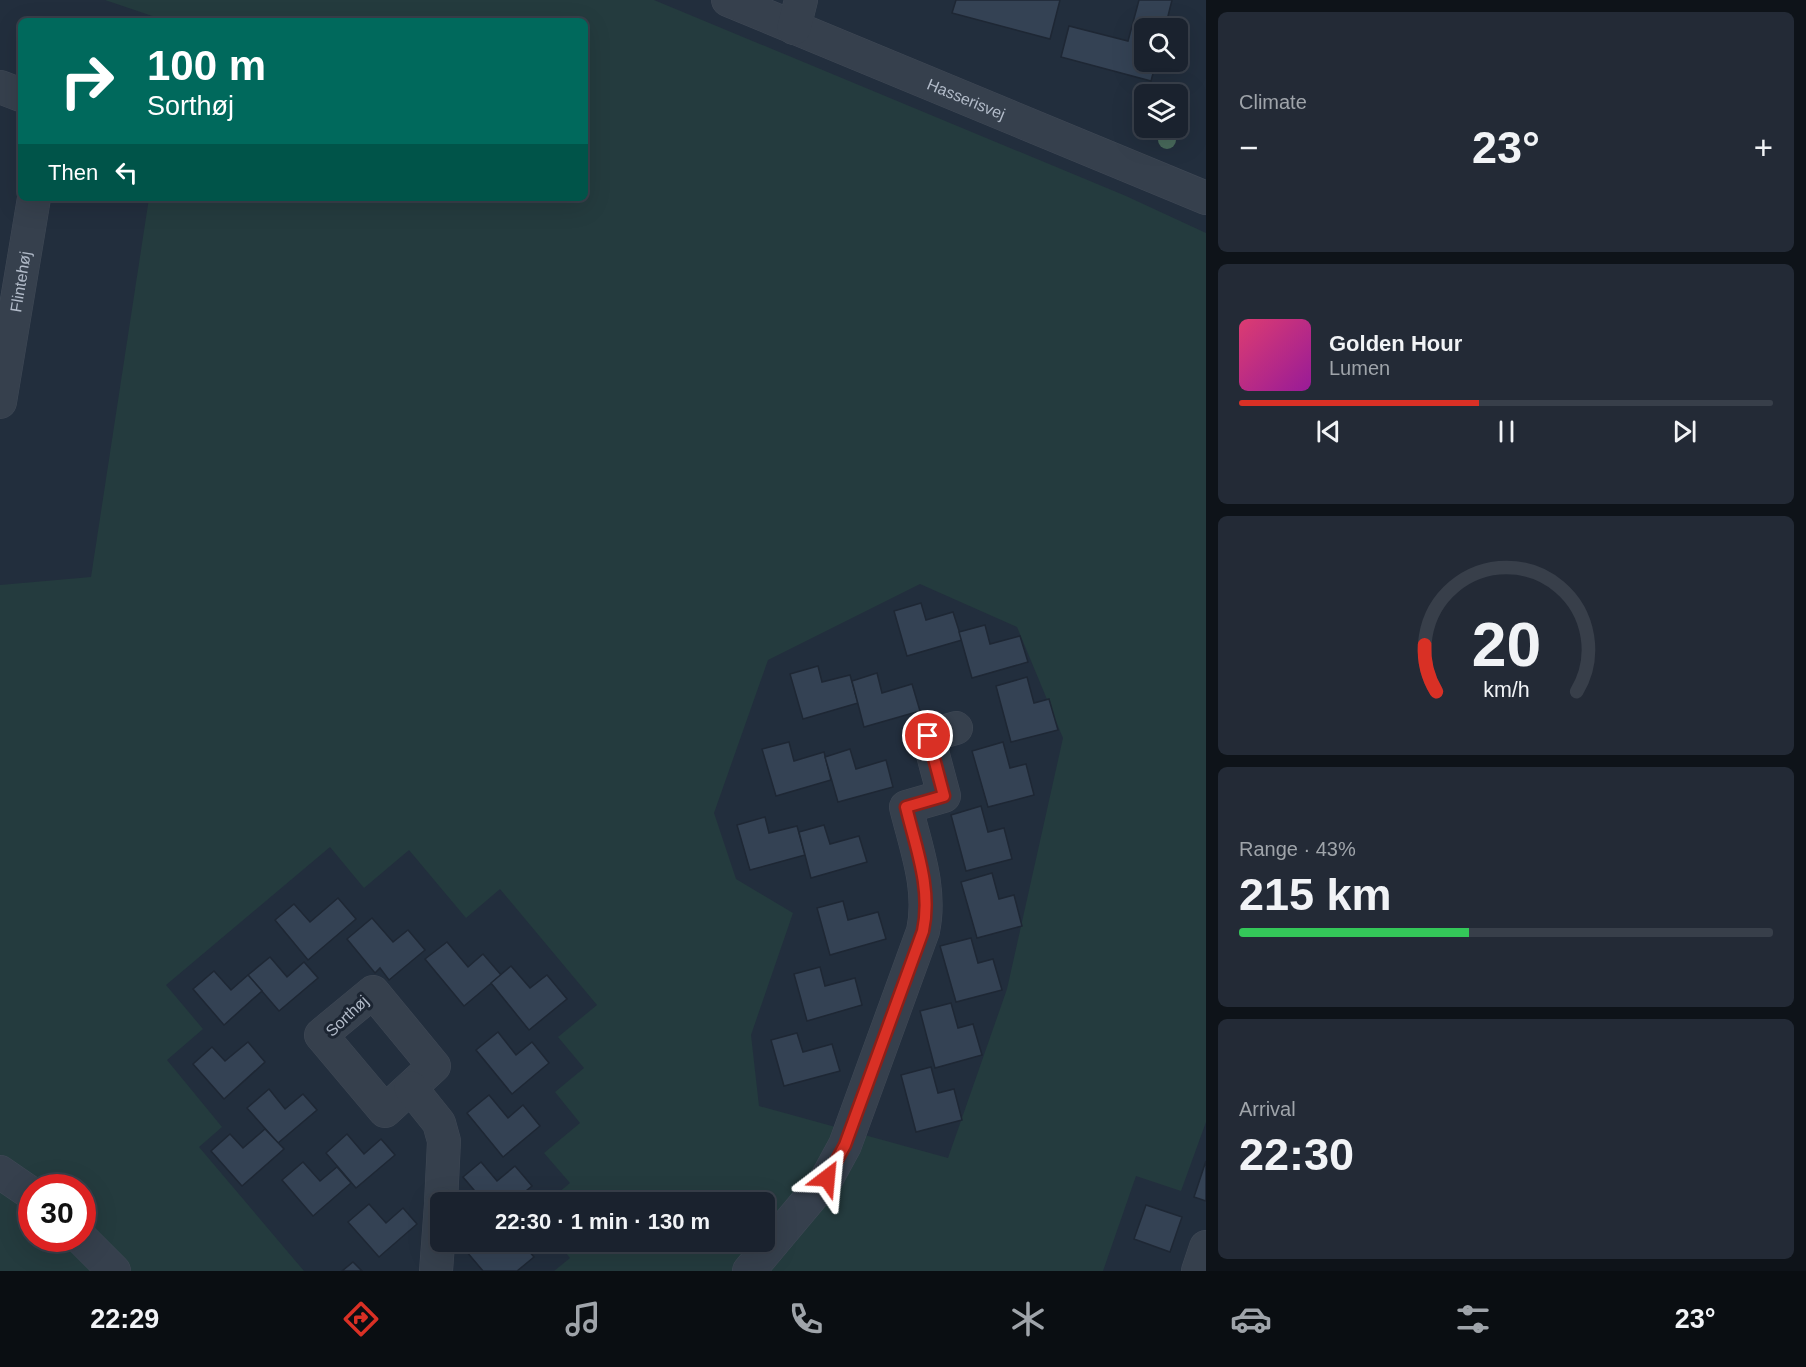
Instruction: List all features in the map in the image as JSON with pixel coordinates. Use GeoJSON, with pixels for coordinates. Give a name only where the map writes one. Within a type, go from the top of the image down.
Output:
{"type":"FeatureCollection","features":[{"type":"Feature","properties":{"kind":"street","name":"Hasserisvej"},"geometry":{"type":"LineString","coordinates":[[728,0],[797,14],[1206,198]]}},
{"type":"Feature","properties":{"kind":"street"},"geometry":{"type":"LineString","coordinates":[[0,87],[18,94]]}},
{"type":"Feature","properties":{"kind":"street","name":"Flintehøj"},"geometry":{"type":"LineString","coordinates":[[0,402],[34,201]]}},
{"type":"Feature","properties":{"kind":"street"},"geometry":{"type":"LineString","coordinates":[[749,1271],[827,1178],[845,1145],[923,931],[928,910],[926,888],[906,807],[944,796],[928,736],[956,728]]}},
{"type":"Feature","properties":{"kind":"street"},"geometry":{"type":"LineString","coordinates":[[411,1088],[439,1123],[444,1141],[442,1192]]}},
{"type":"Feature","properties":{"kind":"street"},"geometry":{"type":"LineString","coordinates":[[0,1172],[18,1184]]}},
{"type":"Feature","properties":{"kind":"street"},"geometry":{"type":"LineString","coordinates":[[1198,1271],[1206,1248]]}},
{"type":"Feature","properties":{"kind":"street"},"geometry":{"type":"LineString","coordinates":[[95,1252],[114,1271]]}},
{"type":"Feature","properties":{"kind":"street"},"geometry":{"type":"LineString","coordinates":[[436,1271],[437,1252]]}},
{"type":"Feature","properties":{"kind":"green space"},"geometry":{"type":"Polygon","coordinates":[[[105,0],[654,0],[1126,196],[1206,233],[1206,1122],[1181,1191],[1136,1176],[1103,1271],[554,1271],[570,1258],[565,1252],[775,1252],[775,1192],[559,1192],[570,1183],[544,1153],[580,1123],[555,1092],[584,1068],[558,1037],[597,1005],[500,889],[466,918],[409,850],[364,888],[330,847],[166,985],[203,1029],[167,1060],[222,1127],[199,1147],[304,1271],[0,1271],[0,585],[91,577],[149,201],[588,201],[588,18],[158,18],[105,0]],[[920,584],[768,660],[714,813],[736,879],[793,913],[751,1035],[759,1106],[948,1158],[1007,989],[1063,738],[1017,627],[920,584]]]}},
{"type":"Feature","properties":{"kind":"building"},"geometry":{"type":"Polygon","coordinates":[[[956,0],[1060,0],[1050,39],[952,13],[956,0]]]}},
{"type":"Feature","properties":{"kind":"building"},"geometry":{"type":"Polygon","coordinates":[[[1139,0],[1172,0],[1168,18],[1134,18],[1139,0]]]}},
{"type":"Feature","properties":{"kind":"building"},"geometry":{"type":"Polygon","coordinates":[[[1134,19],[1134,72],[1153,72],[1151,81],[1061,57],[1069,26],[1128,41],[1134,19]]]}},
{"type":"Feature","properties":{"kind":"building"},"geometry":{"type":"Polygon","coordinates":[[[921,603],[926,620],[953,612],[962,640],[907,656],[894,611],[921,603]]]}},
{"type":"Feature","properties":{"kind":"building"},"geometry":{"type":"Polygon","coordinates":[[[985,625],[990,644],[1020,636],[1028,662],[972,678],[959,632],[985,625]]]}},
{"type":"Feature","properties":{"kind":"building"},"geometry":{"type":"Polygon","coordinates":[[[818,666],[822,682],[850,675],[858,703],[803,719],[790,674],[818,666]]]}},
{"type":"Feature","properties":{"kind":"building"},"geometry":{"type":"Polygon","coordinates":[[[877,673],[882,693],[912,684],[920,711],[864,727],[852,681],[877,673]]]}},
{"type":"Feature","properties":{"kind":"building"},"geometry":{"type":"Polygon","coordinates":[[[1027,677],[1034,703],[1049,699],[1058,730],[1011,742],[996,686],[1027,677]]]}},
{"type":"Feature","properties":{"kind":"building"},"geometry":{"type":"Polygon","coordinates":[[[789,742],[794,761],[824,752],[831,780],[776,796],[762,749],[789,742]]]}},
{"type":"Feature","properties":{"kind":"building"},"geometry":{"type":"Polygon","coordinates":[[[1003,742],[1010,768],[1026,764],[1034,795],[988,807],[972,751],[1003,742]]]}},
{"type":"Feature","properties":{"kind":"building"},"geometry":{"type":"Polygon","coordinates":[[[850,749],[856,769],[886,760],[893,787],[838,802],[825,757],[850,749]]]}},
{"type":"Feature","properties":{"kind":"building"},"geometry":{"type":"Polygon","coordinates":[[[981,806],[988,832],[1004,828],[1012,859],[966,871],[951,815],[981,806]]]}},
{"type":"Feature","properties":{"kind":"building"},"geometry":{"type":"Polygon","coordinates":[[[765,817],[769,833],[797,826],[805,855],[750,870],[737,825],[765,817]]]}},
{"type":"Feature","properties":{"kind":"building"},"geometry":{"type":"Polygon","coordinates":[[[824,825],[830,844],[859,836],[867,862],[811,878],[799,832],[824,825]]]}},
{"type":"Feature","properties":{"kind":"building"},"geometry":{"type":"Polygon","coordinates":[[[992,873],[999,899],[1014,895],[1022,926],[977,938],[961,882],[992,873]]]}},
{"type":"Feature","properties":{"kind":"building"},"geometry":{"type":"Polygon","coordinates":[[[338,898],[356,919],[308,960],[275,920],[294,904],[310,922],[338,898]]]}},
{"type":"Feature","properties":{"kind":"building"},"geometry":{"type":"Polygon","coordinates":[[[843,901],[848,920],[878,912],[886,939],[830,955],[817,908],[843,901]]]}},
{"type":"Feature","properties":{"kind":"building"},"geometry":{"type":"Polygon","coordinates":[[[372,918],[393,942],[408,930],[425,950],[389,980],[380,968],[375,973],[347,939],[372,918]]]}},
{"type":"Feature","properties":{"kind":"building"},"geometry":{"type":"Polygon","coordinates":[[[971,938],[978,963],[993,959],[1002,990],[956,1002],[940,946],[971,938]]]}},
{"type":"Feature","properties":{"kind":"building"},"geometry":{"type":"Polygon","coordinates":[[[447,942],[468,967],[483,954],[501,975],[464,1006],[425,959],[447,942]]]}},
{"type":"Feature","properties":{"kind":"building"},"geometry":{"type":"Polygon","coordinates":[[[270,957],[287,977],[304,962],[318,978],[279,1011],[248,975],[270,957]]]}},
{"type":"Feature","properties":{"kind":"building"},"geometry":{"type":"Polygon","coordinates":[[[511,966],[530,988],[547,975],[567,999],[529,1030],[491,983],[511,966]]]}},
{"type":"Feature","properties":{"kind":"building"},"geometry":{"type":"Polygon","coordinates":[[[820,967],[825,986],[855,978],[862,1005],[807,1021],[794,974],[820,967]]]}},
{"type":"Feature","properties":{"kind":"building"},"geometry":{"type":"Polygon","coordinates":[[[214,971],[231,990],[248,975],[262,991],[224,1025],[193,989],[214,971]]]}},
{"type":"Feature","properties":{"kind":"building"},"geometry":{"type":"Polygon","coordinates":[[[951,1003],[958,1028],[973,1024],[982,1055],[935,1068],[920,1011],[951,1003]]]}},
{"type":"Feature","properties":{"kind":"building"},"geometry":{"type":"Polygon","coordinates":[[[498,1032],[516,1055],[532,1042],[549,1063],[512,1094],[476,1050],[498,1032]]]}},
{"type":"Feature","properties":{"kind":"building"},"geometry":{"type":"Polygon","coordinates":[[[797,1033],[803,1052],[832,1044],[840,1071],[784,1086],[771,1040],[797,1033]]]}},
{"type":"Feature","properties":{"kind":"building"},"geometry":{"type":"Polygon","coordinates":[[[248,1042],[265,1062],[224,1099],[193,1064],[212,1047],[225,1061],[248,1042]]]}},
{"type":"Feature","properties":{"kind":"building"},"geometry":{"type":"Polygon","coordinates":[[[931,1067],[938,1093],[954,1089],[962,1120],[916,1132],[901,1075],[931,1067]]]}},
{"type":"Feature","properties":{"kind":"building"},"geometry":{"type":"Polygon","coordinates":[[[269,1089],[285,1109],[303,1094],[317,1110],[278,1143],[247,1108],[269,1089]]]}},
{"type":"Feature","properties":{"kind":"building"},"geometry":{"type":"Polygon","coordinates":[[[489,1095],[508,1118],[523,1105],[540,1126],[503,1157],[467,1113],[489,1095]]]}},
{"type":"Feature","properties":{"kind":"building"},"geometry":{"type":"Polygon","coordinates":[[[265,1129],[284,1149],[242,1186],[211,1151],[230,1134],[243,1148],[265,1129]]]}},
{"type":"Feature","properties":{"kind":"building"},"geometry":{"type":"Polygon","coordinates":[[[347,1134],[364,1154],[381,1139],[395,1155],[356,1188],[326,1153],[347,1134]]]}},
{"type":"Feature","properties":{"kind":"building"},"geometry":{"type":"Polygon","coordinates":[[[1206,1161],[1206,1201],[1194,1197],[1206,1161]]]}},
{"type":"Feature","properties":{"kind":"building"},"geometry":{"type":"Polygon","coordinates":[[[303,1162],[320,1181],[337,1167],[351,1183],[313,1216],[282,1180],[303,1162]]]}},
{"type":"Feature","properties":{"kind":"building"},"geometry":{"type":"Polygon","coordinates":[[[481,1162],[497,1181],[515,1166],[532,1186],[525,1192],[476,1192],[463,1177],[481,1162]]]}},
{"type":"Feature","properties":{"kind":"building"},"geometry":{"type":"Polygon","coordinates":[[[369,1204],[386,1223],[403,1208],[417,1224],[379,1257],[348,1222],[369,1204]]]}},
{"type":"Feature","properties":{"kind":"building"},"geometry":{"type":"Polygon","coordinates":[[[1146,1205],[1182,1217],[1170,1252],[1134,1239],[1146,1205]]]}},
{"type":"Feature","properties":{"kind":"building"},"geometry":{"type":"Polygon","coordinates":[[[467,1252],[530,1252],[534,1257],[517,1271],[483,1271],[467,1252]]]}},
{"type":"Feature","properties":{"kind":"building"},"geometry":{"type":"Polygon","coordinates":[[[353,1262],[362,1271],[342,1271],[353,1262]]]}},
{"type":"Feature","properties":{"kind":"route"},"geometry":{"type":"LineString","coordinates":[[827,1178],[845,1145],[923,931],[928,910],[926,888],[906,807],[944,796],[928,736]]}}]}
